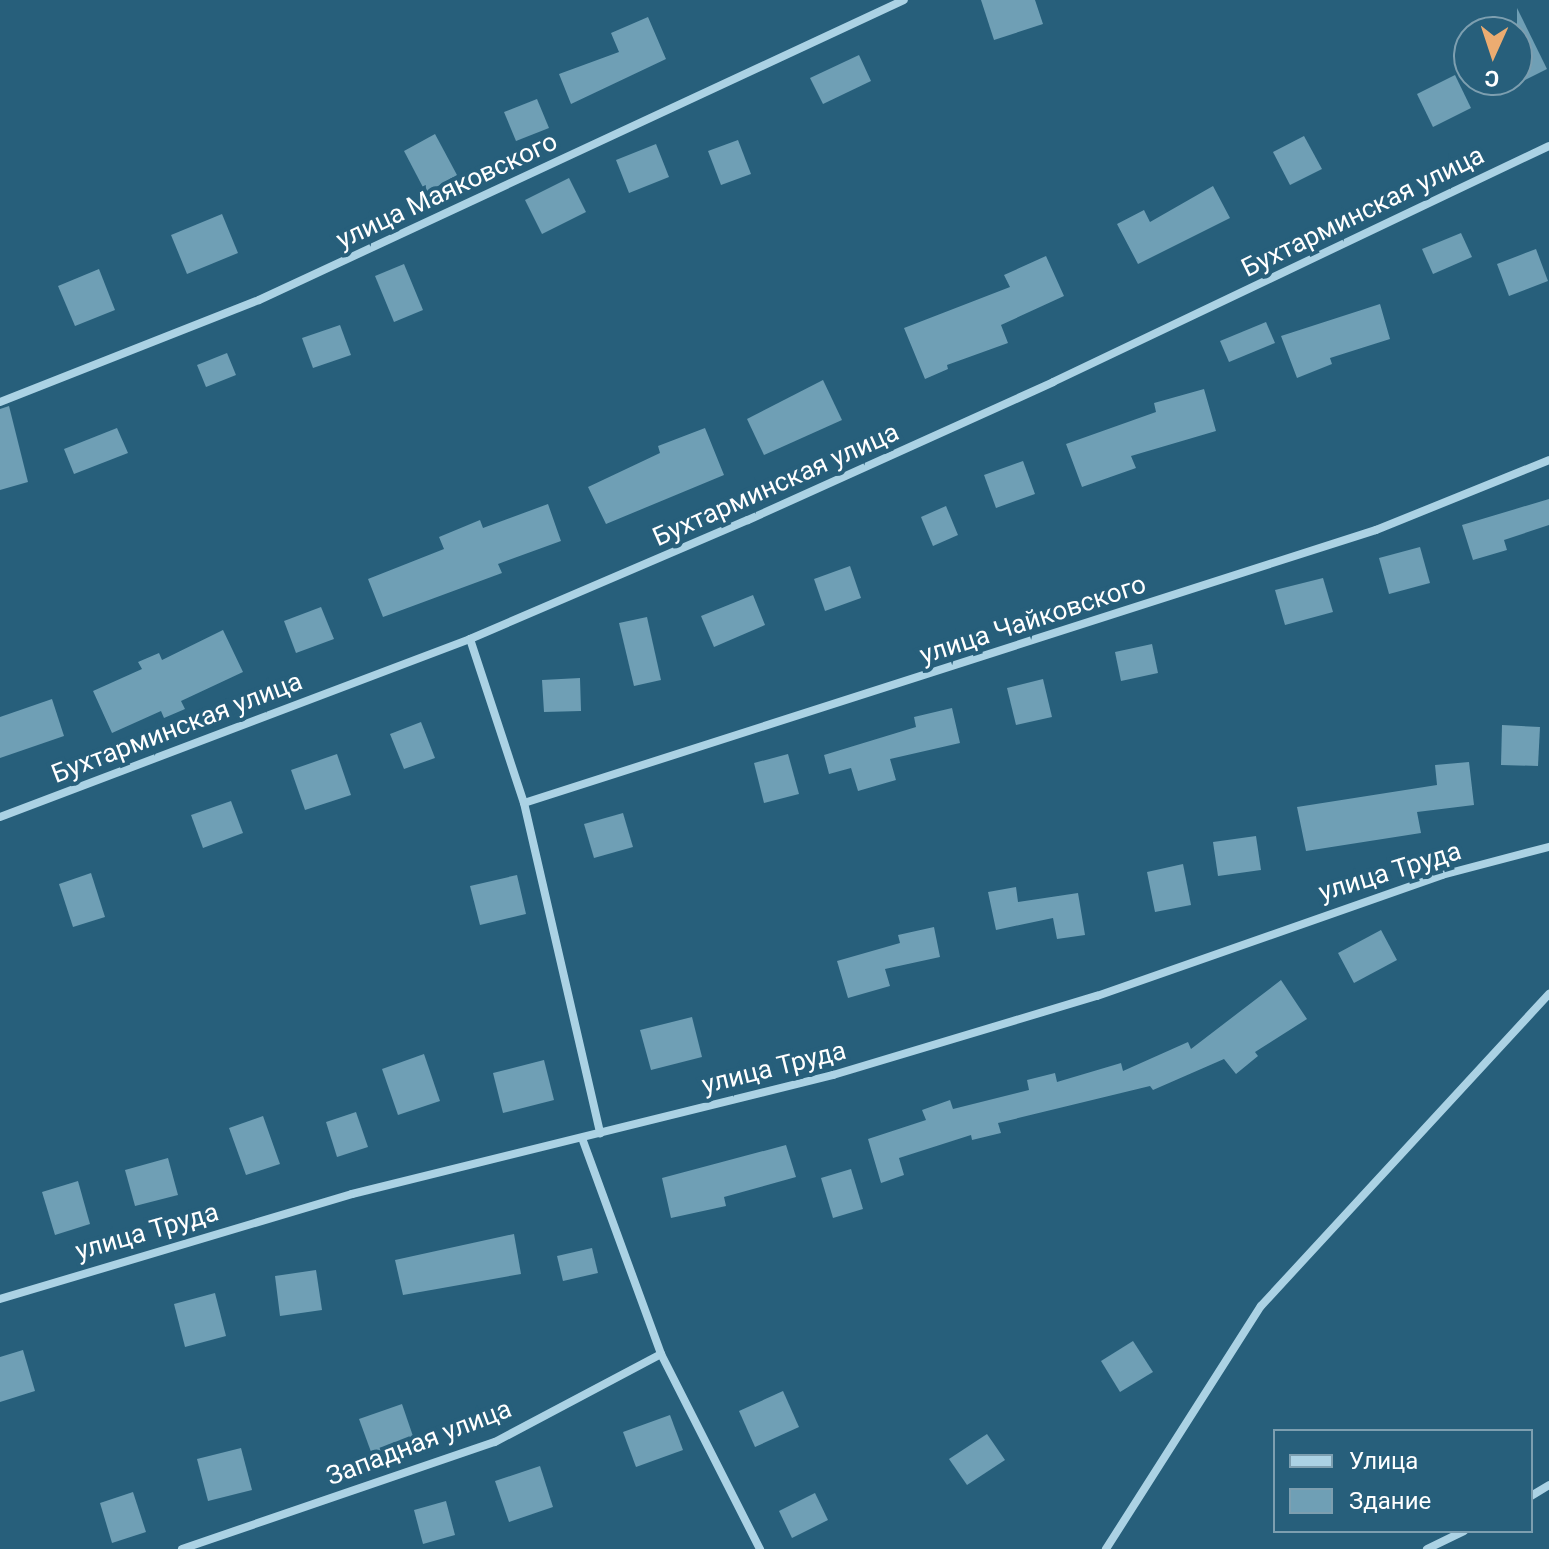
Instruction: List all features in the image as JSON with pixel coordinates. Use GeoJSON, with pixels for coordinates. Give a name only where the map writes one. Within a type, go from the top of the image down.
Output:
{"type":"FeatureCollection","features":[{"type":"Feature","properties":{"kind":"street","name":"улица Маяковского"},"geometry":{"type":"LineString","coordinates":[[0,402],[259,300],[904,0]]}},
{"type":"Feature","properties":{"kind":"street","name":"Бухтарминская улица"},"geometry":{"type":"LineString","coordinates":[[0,817],[470,639],[1053,382],[1549,146]]}},
{"type":"Feature","properties":{"kind":"street","name":"улица Чайковского"},"geometry":{"type":"LineString","coordinates":[[524,803],[1376,530],[1549,460]]}},
{"type":"Feature","properties":{"kind":"street"},"geometry":{"type":"LineString","coordinates":[[470,639],[524,803],[600,1133]]}},
{"type":"Feature","properties":{"kind":"street","name":"улица Труда"},"geometry":{"type":"LineString","coordinates":[[0,1299],[93,1267],[352,1194],[833,1075],[1097,996],[1313,917],[1549,847]]}},
{"type":"Feature","properties":{"kind":"street"},"geometry":{"type":"LineString","coordinates":[[1106,1549],[1261,1306],[1549,994]]}},
{"type":"Feature","properties":{"kind":"street"},"geometry":{"type":"LineString","coordinates":[[582,1138],[661,1354],[760,1549]]}},
{"type":"Feature","properties":{"kind":"street","name":"Западная улица"},"geometry":{"type":"LineString","coordinates":[[182,1549],[495,1442],[661,1354]]}},
{"type":"Feature","properties":{"kind":"street"},"geometry":{"type":"LineString","coordinates":[[1427,1549],[1460,1533]]}},
{"type":"Feature","properties":{"kind":"building"},"geometry":{"type":"Polygon","coordinates":[[[981,0],[1035,0],[1043,24],[994,40],[981,0]]]}},
{"type":"Feature","properties":{"kind":"building"},"geometry":{"type":"Polygon","coordinates":[[[648,17],[666,59],[571,104],[559,74],[619,52],[611,33],[648,17]]]}},
{"type":"Feature","properties":{"kind":"building"},"geometry":{"type":"Polygon","coordinates":[[[1533,41],[1547,69],[1533,76],[1533,41]]]}},
{"type":"Feature","properties":{"kind":"building"},"geometry":{"type":"Polygon","coordinates":[[[859,55],[871,81],[823,104],[810,78],[859,55]]]}},
{"type":"Feature","properties":{"kind":"building"},"geometry":{"type":"Polygon","coordinates":[[[1453,76],[1453,96],[1465,96],[1471,108],[1433,127],[1417,94],[1453,76]]]}},
{"type":"Feature","properties":{"kind":"building"},"geometry":{"type":"Polygon","coordinates":[[[537,99],[549,128],[516,141],[504,112],[537,99]]]}},
{"type":"Feature","properties":{"kind":"building"},"geometry":{"type":"Polygon","coordinates":[[[435,134],[457,175],[426,193],[404,151],[435,134]]]}},
{"type":"Feature","properties":{"kind":"building"},"geometry":{"type":"Polygon","coordinates":[[[1304,136],[1322,169],[1290,185],[1273,152],[1304,136]]]}},
{"type":"Feature","properties":{"kind":"building"},"geometry":{"type":"Polygon","coordinates":[[[738,140],[751,174],[721,185],[708,151],[738,140]]]}},
{"type":"Feature","properties":{"kind":"building"},"geometry":{"type":"Polygon","coordinates":[[[656,144],[669,177],[629,193],[616,160],[656,144]]]}},
{"type":"Feature","properties":{"kind":"building"},"geometry":{"type":"Polygon","coordinates":[[[569,178],[586,212],[542,234],[525,200],[569,178]]]}},
{"type":"Feature","properties":{"kind":"building"},"geometry":{"type":"Polygon","coordinates":[[[1213,186],[1230,218],[1138,264],[1117,224],[1144,210],[1150,222],[1213,186]]]}},
{"type":"Feature","properties":{"kind":"building"},"geometry":{"type":"Polygon","coordinates":[[[222,214],[238,253],[187,274],[171,235],[222,214]]]}},
{"type":"Feature","properties":{"kind":"building"},"geometry":{"type":"Polygon","coordinates":[[[1461,233],[1472,257],[1433,274],[1422,249],[1461,233]]]}},
{"type":"Feature","properties":{"kind":"building"},"geometry":{"type":"Polygon","coordinates":[[[1536,249],[1548,281],[1509,296],[1497,264],[1536,249]]]}},
{"type":"Feature","properties":{"kind":"building"},"geometry":{"type":"Polygon","coordinates":[[[1046,256],[1064,296],[1001,325],[1008,343],[947,365],[948,369],[925,379],[904,328],[1010,287],[1004,275],[1046,256]]]}},
{"type":"Feature","properties":{"kind":"building"},"geometry":{"type":"Polygon","coordinates":[[[404,264],[423,310],[394,322],[375,276],[404,264]]]}},
{"type":"Feature","properties":{"kind":"building"},"geometry":{"type":"Polygon","coordinates":[[[99,269],[115,310],[75,326],[58,286],[99,269]]]}},
{"type":"Feature","properties":{"kind":"building"},"geometry":{"type":"Polygon","coordinates":[[[1380,304],[1390,339],[1330,358],[1332,364],[1297,378],[1281,336],[1380,304]]]}},
{"type":"Feature","properties":{"kind":"building"},"geometry":{"type":"Polygon","coordinates":[[[1266,322],[1275,343],[1229,362],[1220,341],[1266,322]]]}},
{"type":"Feature","properties":{"kind":"building"},"geometry":{"type":"Polygon","coordinates":[[[340,325],[351,355],[313,368],[302,338],[340,325]]]}},
{"type":"Feature","properties":{"kind":"building"},"geometry":{"type":"Polygon","coordinates":[[[227,353],[236,375],[206,387],[197,365],[227,353]]]}},
{"type":"Feature","properties":{"kind":"building"},"geometry":{"type":"Polygon","coordinates":[[[823,380],[842,420],[764,455],[747,419],[823,380]]]}},
{"type":"Feature","properties":{"kind":"building"},"geometry":{"type":"Polygon","coordinates":[[[1204,389],[1216,431],[1131,456],[1136,468],[1082,487],[1066,444],[1156,412],[1154,403],[1204,389]]]}},
{"type":"Feature","properties":{"kind":"building"},"geometry":{"type":"Polygon","coordinates":[[[9,406],[28,482],[0,490],[0,409],[9,406]]]}},
{"type":"Feature","properties":{"kind":"building"},"geometry":{"type":"Polygon","coordinates":[[[117,428],[128,453],[74,474],[64,449],[117,428]]]}},
{"type":"Feature","properties":{"kind":"building"},"geometry":{"type":"Polygon","coordinates":[[[705,428],[724,475],[606,524],[588,487],[660,453],[658,446],[705,428]]]}},
{"type":"Feature","properties":{"kind":"building"},"geometry":{"type":"Polygon","coordinates":[[[1023,461],[1035,494],[996,508],[984,475],[1023,461]]]}},
{"type":"Feature","properties":{"kind":"building"},"geometry":{"type":"Polygon","coordinates":[[[1549,499],[1549,525],[1504,540],[1507,550],[1473,560],[1462,525],[1549,499]]]}},
{"type":"Feature","properties":{"kind":"building"},"geometry":{"type":"Polygon","coordinates":[[[548,504],[561,541],[498,564],[502,573],[383,617],[368,579],[444,549],[439,537],[480,520],[483,528],[548,504]]]}},
{"type":"Feature","properties":{"kind":"building"},"geometry":{"type":"Polygon","coordinates":[[[946,506],[958,535],[933,546],[921,517],[946,506]]]}},
{"type":"Feature","properties":{"kind":"building"},"geometry":{"type":"Polygon","coordinates":[[[1420,547],[1430,583],[1389,594],[1379,558],[1420,547]]]}},
{"type":"Feature","properties":{"kind":"building"},"geometry":{"type":"Polygon","coordinates":[[[850,566],[861,598],[825,611],[814,579],[850,566]]]}},
{"type":"Feature","properties":{"kind":"building"},"geometry":{"type":"Polygon","coordinates":[[[1323,578],[1333,612],[1285,625],[1275,590],[1323,578]]]}},
{"type":"Feature","properties":{"kind":"building"},"geometry":{"type":"Polygon","coordinates":[[[753,595],[765,625],[714,647],[701,616],[753,595]]]}},
{"type":"Feature","properties":{"kind":"building"},"geometry":{"type":"Polygon","coordinates":[[[321,607],[334,639],[296,653],[284,621],[321,607]]]}},
{"type":"Feature","properties":{"kind":"building"},"geometry":{"type":"Polygon","coordinates":[[[647,617],[661,680],[634,686],[619,623],[647,617]]]}},
{"type":"Feature","properties":{"kind":"building"},"geometry":{"type":"Polygon","coordinates":[[[223,630],[243,672],[181,701],[185,709],[164,718],[161,711],[112,733],[93,691],[142,669],[138,662],[159,653],[162,660],[223,630]]]}},
{"type":"Feature","properties":{"kind":"building"},"geometry":{"type":"Polygon","coordinates":[[[1152,644],[1158,673],[1121,681],[1115,652],[1152,644]]]}},
{"type":"Feature","properties":{"kind":"building"},"geometry":{"type":"Polygon","coordinates":[[[580,678],[581,711],[544,712],[542,680],[580,678]]]}},
{"type":"Feature","properties":{"kind":"building"},"geometry":{"type":"Polygon","coordinates":[[[1043,679],[1052,717],[1016,725],[1007,688],[1043,679]]]}},
{"type":"Feature","properties":{"kind":"building"},"geometry":{"type":"Polygon","coordinates":[[[52,699],[64,736],[0,758],[0,717],[52,699]]]}},
{"type":"Feature","properties":{"kind":"building"},"geometry":{"type":"Polygon","coordinates":[[[952,708],[960,743],[890,759],[896,780],[858,791],[851,768],[829,774],[824,755],[916,727],[914,717],[952,708]]]}},
{"type":"Feature","properties":{"kind":"building"},"geometry":{"type":"Polygon","coordinates":[[[421,722],[435,758],[404,769],[390,734],[421,722]]]}},
{"type":"Feature","properties":{"kind":"building"},"geometry":{"type":"Polygon","coordinates":[[[1502,725],[1540,727],[1538,766],[1501,765],[1502,725]]]}},
{"type":"Feature","properties":{"kind":"building"},"geometry":{"type":"Polygon","coordinates":[[[337,754],[351,795],[305,810],[291,770],[337,754]]]}},
{"type":"Feature","properties":{"kind":"building"},"geometry":{"type":"Polygon","coordinates":[[[788,754],[799,794],[764,803],[754,763],[788,754]]]}},
{"type":"Feature","properties":{"kind":"building"},"geometry":{"type":"Polygon","coordinates":[[[1469,762],[1474,805],[1417,812],[1421,833],[1306,851],[1297,807],[1437,785],[1435,765],[1469,762]]]}},
{"type":"Feature","properties":{"kind":"building"},"geometry":{"type":"Polygon","coordinates":[[[231,801],[243,833],[203,848],[191,815],[231,801]]]}},
{"type":"Feature","properties":{"kind":"building"},"geometry":{"type":"Polygon","coordinates":[[[623,813],[633,847],[594,858],[584,824],[623,813]]]}},
{"type":"Feature","properties":{"kind":"building"},"geometry":{"type":"Polygon","coordinates":[[[1256,836],[1261,870],[1218,876],[1213,842],[1256,836]]]}},
{"type":"Feature","properties":{"kind":"building"},"geometry":{"type":"Polygon","coordinates":[[[1183,864],[1191,905],[1155,912],[1147,872],[1183,864]]]}},
{"type":"Feature","properties":{"kind":"building"},"geometry":{"type":"Polygon","coordinates":[[[91,873],[105,917],[73,927],[59,884],[91,873]]]}},
{"type":"Feature","properties":{"kind":"building"},"geometry":{"type":"Polygon","coordinates":[[[517,875],[526,914],[480,925],[470,886],[517,875]]]}},
{"type":"Feature","properties":{"kind":"building"},"geometry":{"type":"Polygon","coordinates":[[[1016,887],[1018,902],[1078,893],[1085,935],[1057,939],[1053,918],[996,930],[988,892],[1016,887]]]}},
{"type":"Feature","properties":{"kind":"building"},"geometry":{"type":"Polygon","coordinates":[[[934,927],[940,957],[885,969],[890,986],[848,998],[837,961],[900,943],[898,935],[934,927]]]}},
{"type":"Feature","properties":{"kind":"building"},"geometry":{"type":"Polygon","coordinates":[[[1381,930],[1397,960],[1354,983],[1338,953],[1381,930]]]}},
{"type":"Feature","properties":{"kind":"building"},"geometry":{"type":"Polygon","coordinates":[[[1281,980],[1307,1019],[1255,1052],[1258,1056],[1236,1074],[1224,1059],[1153,1090],[1150,1086],[998,1123],[1001,1133],[972,1140],[971,1135],[899,1158],[904,1175],[881,1183],[868,1139],[926,1120],[922,1110],[950,1100],[953,1109],[1029,1090],[1027,1080],[1055,1073],[1057,1082],[1121,1063],[1123,1071],[1188,1042],[1191,1049],[1281,980]]]}},
{"type":"Feature","properties":{"kind":"building"},"geometry":{"type":"Polygon","coordinates":[[[692,1017],[702,1057],[651,1070],[640,1030],[692,1017]]]}},
{"type":"Feature","properties":{"kind":"building"},"geometry":{"type":"Polygon","coordinates":[[[424,1054],[440,1101],[398,1115],[382,1069],[424,1054]]]}},
{"type":"Feature","properties":{"kind":"building"},"geometry":{"type":"Polygon","coordinates":[[[544,1060],[554,1100],[503,1113],[493,1073],[544,1060]]]}},
{"type":"Feature","properties":{"kind":"building"},"geometry":{"type":"Polygon","coordinates":[[[356,1112],[368,1147],[337,1157],[326,1122],[356,1112]]]}},
{"type":"Feature","properties":{"kind":"building"},"geometry":{"type":"Polygon","coordinates":[[[263,1116],[280,1164],[246,1175],[229,1128],[263,1116]]]}},
{"type":"Feature","properties":{"kind":"building"},"geometry":{"type":"Polygon","coordinates":[[[786,1145],[796,1177],[724,1197],[726,1206],[671,1218],[662,1178],[786,1145]]]}},
{"type":"Feature","properties":{"kind":"building"},"geometry":{"type":"Polygon","coordinates":[[[168,1158],[178,1195],[135,1206],[125,1170],[168,1158]]]}},
{"type":"Feature","properties":{"kind":"building"},"geometry":{"type":"Polygon","coordinates":[[[851,1169],[863,1209],[833,1218],[821,1178],[851,1169]]]}},
{"type":"Feature","properties":{"kind":"building"},"geometry":{"type":"Polygon","coordinates":[[[78,1181],[90,1224],[55,1235],[42,1192],[78,1181]]]}},
{"type":"Feature","properties":{"kind":"building"},"geometry":{"type":"Polygon","coordinates":[[[514,1234],[521,1274],[403,1295],[395,1260],[514,1234]]]}},
{"type":"Feature","properties":{"kind":"building"},"geometry":{"type":"Polygon","coordinates":[[[592,1248],[598,1273],[563,1281],[557,1256],[592,1248]]]}},
{"type":"Feature","properties":{"kind":"building"},"geometry":{"type":"Polygon","coordinates":[[[316,1270],[322,1310],[280,1316],[275,1276],[316,1270]]]}},
{"type":"Feature","properties":{"kind":"building"},"geometry":{"type":"Polygon","coordinates":[[[215,1293],[226,1336],[185,1347],[174,1304],[215,1293]]]}},
{"type":"Feature","properties":{"kind":"building"},"geometry":{"type":"Polygon","coordinates":[[[1133,1341],[1153,1372],[1120,1392],[1101,1361],[1133,1341]]]}},
{"type":"Feature","properties":{"kind":"building"},"geometry":{"type":"Polygon","coordinates":[[[23,1350],[35,1391],[0,1402],[0,1357],[23,1350]]]}},
{"type":"Feature","properties":{"kind":"building"},"geometry":{"type":"Polygon","coordinates":[[[783,1391],[799,1427],[755,1447],[739,1411],[783,1391]]]}},
{"type":"Feature","properties":{"kind":"building"},"geometry":{"type":"Polygon","coordinates":[[[402,1404],[416,1445],[374,1460],[359,1419],[402,1404]]]}},
{"type":"Feature","properties":{"kind":"building"},"geometry":{"type":"Polygon","coordinates":[[[670,1415],[683,1450],[636,1467],[623,1432],[670,1415]]]}},
{"type":"Feature","properties":{"kind":"building"},"geometry":{"type":"Polygon","coordinates":[[[987,1434],[1005,1460],[967,1485],[949,1459],[987,1434]]]}},
{"type":"Feature","properties":{"kind":"building"},"geometry":{"type":"Polygon","coordinates":[[[241,1448],[252,1490],[208,1501],[197,1459],[241,1448]]]}},
{"type":"Feature","properties":{"kind":"building"},"geometry":{"type":"Polygon","coordinates":[[[540,1466],[553,1507],[509,1522],[495,1481],[540,1466]]]}},
{"type":"Feature","properties":{"kind":"building"},"geometry":{"type":"Polygon","coordinates":[[[133,1492],[146,1532],[112,1543],[100,1503],[133,1492]]]}},
{"type":"Feature","properties":{"kind":"building"},"geometry":{"type":"Polygon","coordinates":[[[815,1493],[828,1520],[792,1538],[779,1511],[815,1493]]]}},
{"type":"Feature","properties":{"kind":"building"},"geometry":{"type":"Polygon","coordinates":[[[446,1501],[455,1535],[423,1544],[414,1510],[446,1501]]]}}]}
